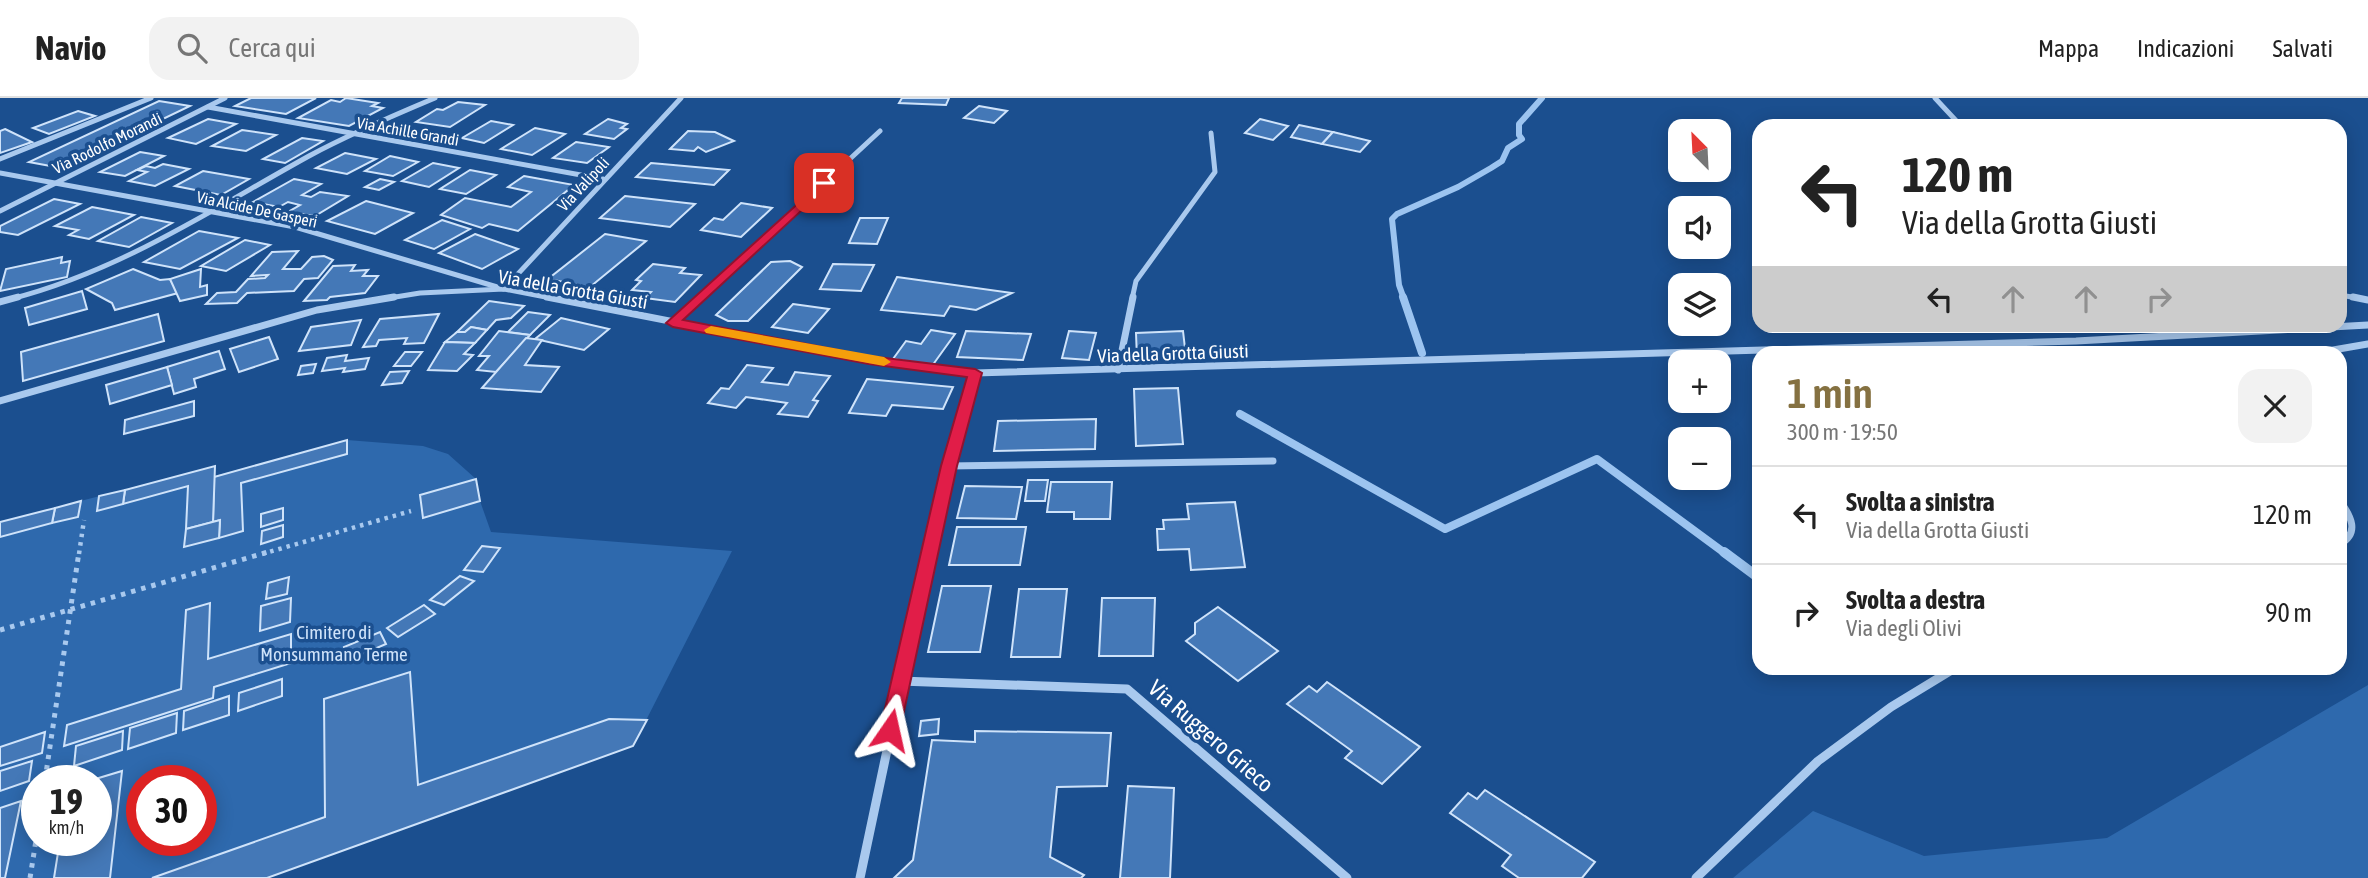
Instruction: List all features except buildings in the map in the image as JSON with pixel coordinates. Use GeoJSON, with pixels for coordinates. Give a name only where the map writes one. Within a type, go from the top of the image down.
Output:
{"type":"FeatureCollection","features":[{"type":"Feature","properties":{"kind":"street"},"geometry":{"type":"LineString","coordinates":[[0,159],[151,98]]}},
{"type":"Feature","properties":{"kind":"street","name":"Via Rodolfo Morandi"},"geometry":{"type":"LineString","coordinates":[[0,211],[225,98]]}},
{"type":"Feature","properties":{"kind":"street"},"geometry":{"type":"LineString","coordinates":[[0,302],[41,294],[111,266],[353,133],[435,98]]}},
{"type":"Feature","properties":{"kind":"street","name":"Via Valipoli"},"geometry":{"type":"LineString","coordinates":[[504,289],[603,179],[681,98]]}},
{"type":"Feature","properties":{"kind":"street"},"geometry":{"type":"LineString","coordinates":[[1935,98],[1954,119]]}},
{"type":"Feature","properties":{"kind":"street","name":"Via Achille Grandi"},"geometry":{"type":"LineString","coordinates":[[208,107],[603,179]]}},
{"type":"Feature","properties":{"kind":"street"},"geometry":{"type":"LineString","coordinates":[[673,323],[880,131]]}},
{"type":"Feature","properties":{"kind":"street"},"geometry":{"type":"LineString","coordinates":[[1118,370],[1136,281],[1215,172],[1212,133]]}},
{"type":"Feature","properties":{"kind":"street","name":"Via Alcide De Gasperi"},"geometry":{"type":"LineString","coordinates":[[0,173],[295,227],[504,289]]}},
{"type":"Feature","properties":{"kind":"street","name":"Via della Grotta Giusti"},"geometry":{"type":"LineString","coordinates":[[0,401],[317,310],[420,293],[504,289],[869,360],[975,373],[1752,351]]}},
{"type":"Feature","properties":{"kind":"street"},"geometry":{"type":"LineString","coordinates":[[2347,296],[2368,300]]}},
{"type":"Feature","properties":{"kind":"street","name":"Via della Grotta Giusti"},"geometry":{"type":"LineString","coordinates":[[2347,326],[2368,325]]}},
{"type":"Feature","properties":{"kind":"street","name":"Via della Grotta Giusti"},"geometry":{"type":"LineString","coordinates":[[1911,346],[2222,333]]}},
{"type":"Feature","properties":{"kind":"street"},"geometry":{"type":"LineString","coordinates":[[2347,348],[2368,344]]}},
{"type":"Feature","properties":{"kind":"street"},"geometry":{"type":"LineString","coordinates":[[860,878],[900,681],[949,466],[975,373]]}},
{"type":"Feature","properties":{"kind":"street"},"geometry":{"type":"LineString","coordinates":[[949,466],[1273,461]]}},
{"type":"Feature","properties":{"kind":"street"},"geometry":{"type":"LineString","coordinates":[[2347,510],[2352,516],[2353,531],[2347,541]]}},
{"type":"Feature","properties":{"kind":"street"},"geometry":{"type":"LineString","coordinates":[[1696,878],[1818,761],[1891,707],[1944,675]]}},
{"type":"Feature","properties":{"kind":"street","name":"Via Ruggero Grieco"},"geometry":{"type":"LineString","coordinates":[[900,681],[1127,689],[1347,878]]}},
{"type":"Feature","properties":{"kind":"path"},"geometry":{"type":"LineString","coordinates":[[0,630],[411,511]]}},
{"type":"Feature","properties":{"kind":"path"},"geometry":{"type":"LineString","coordinates":[[47,765],[84,520]]}},
{"type":"Feature","properties":{"kind":"path"},"geometry":{"type":"LineString","coordinates":[[30,878],[34,856]]}},
{"type":"Feature","properties":{"kind":"green space","name":"Cimitero di Monsummano Terme"},"geometry":{"type":"Polygon","coordinates":[[[347,440],[423,446],[448,454],[476,479],[480,501],[491,532],[732,551],[633,746],[267,878],[0,878],[0,522],[215,466],[215,476],[347,440]]]}},
{"type":"Feature","properties":{"kind":"green space"},"geometry":{"type":"Polygon","coordinates":[[[2368,685],[2368,878],[1733,878],[1813,811],[1924,856],[2107,838],[2368,685]]]}},
{"type":"Feature","properties":{"kind":"waterway"},"geometry":{"type":"LineString","coordinates":[[1404,299],[1399,285],[1392,219],[1397,214],[1458,187],[1502,161],[1508,148],[1522,139],[1519,135],[1519,124],[1542,98]]}},
{"type":"Feature","properties":{"kind":"waterway"},"geometry":{"type":"LineString","coordinates":[[1403,297],[1422,353]]}},
{"type":"Feature","properties":{"kind":"waterway"},"geometry":{"type":"LineString","coordinates":[[1240,414],[1445,529],[1597,459],[1726,554]]}},
{"type":"Feature","properties":{"kind":"waterway"},"geometry":{"type":"LineString","coordinates":[[1724,552],[1752,573]]}},
{"type":"Feature","properties":{"kind":"slow traffic"},"geometry":{"type":"LineString","coordinates":[[711,330],[884,362]]}},
{"type":"Feature","properties":{"kind":"route"},"geometry":{"type":"LineString","coordinates":[[824,183],[673,323],[869,360],[975,373],[949,466],[890,730]]}}]}
